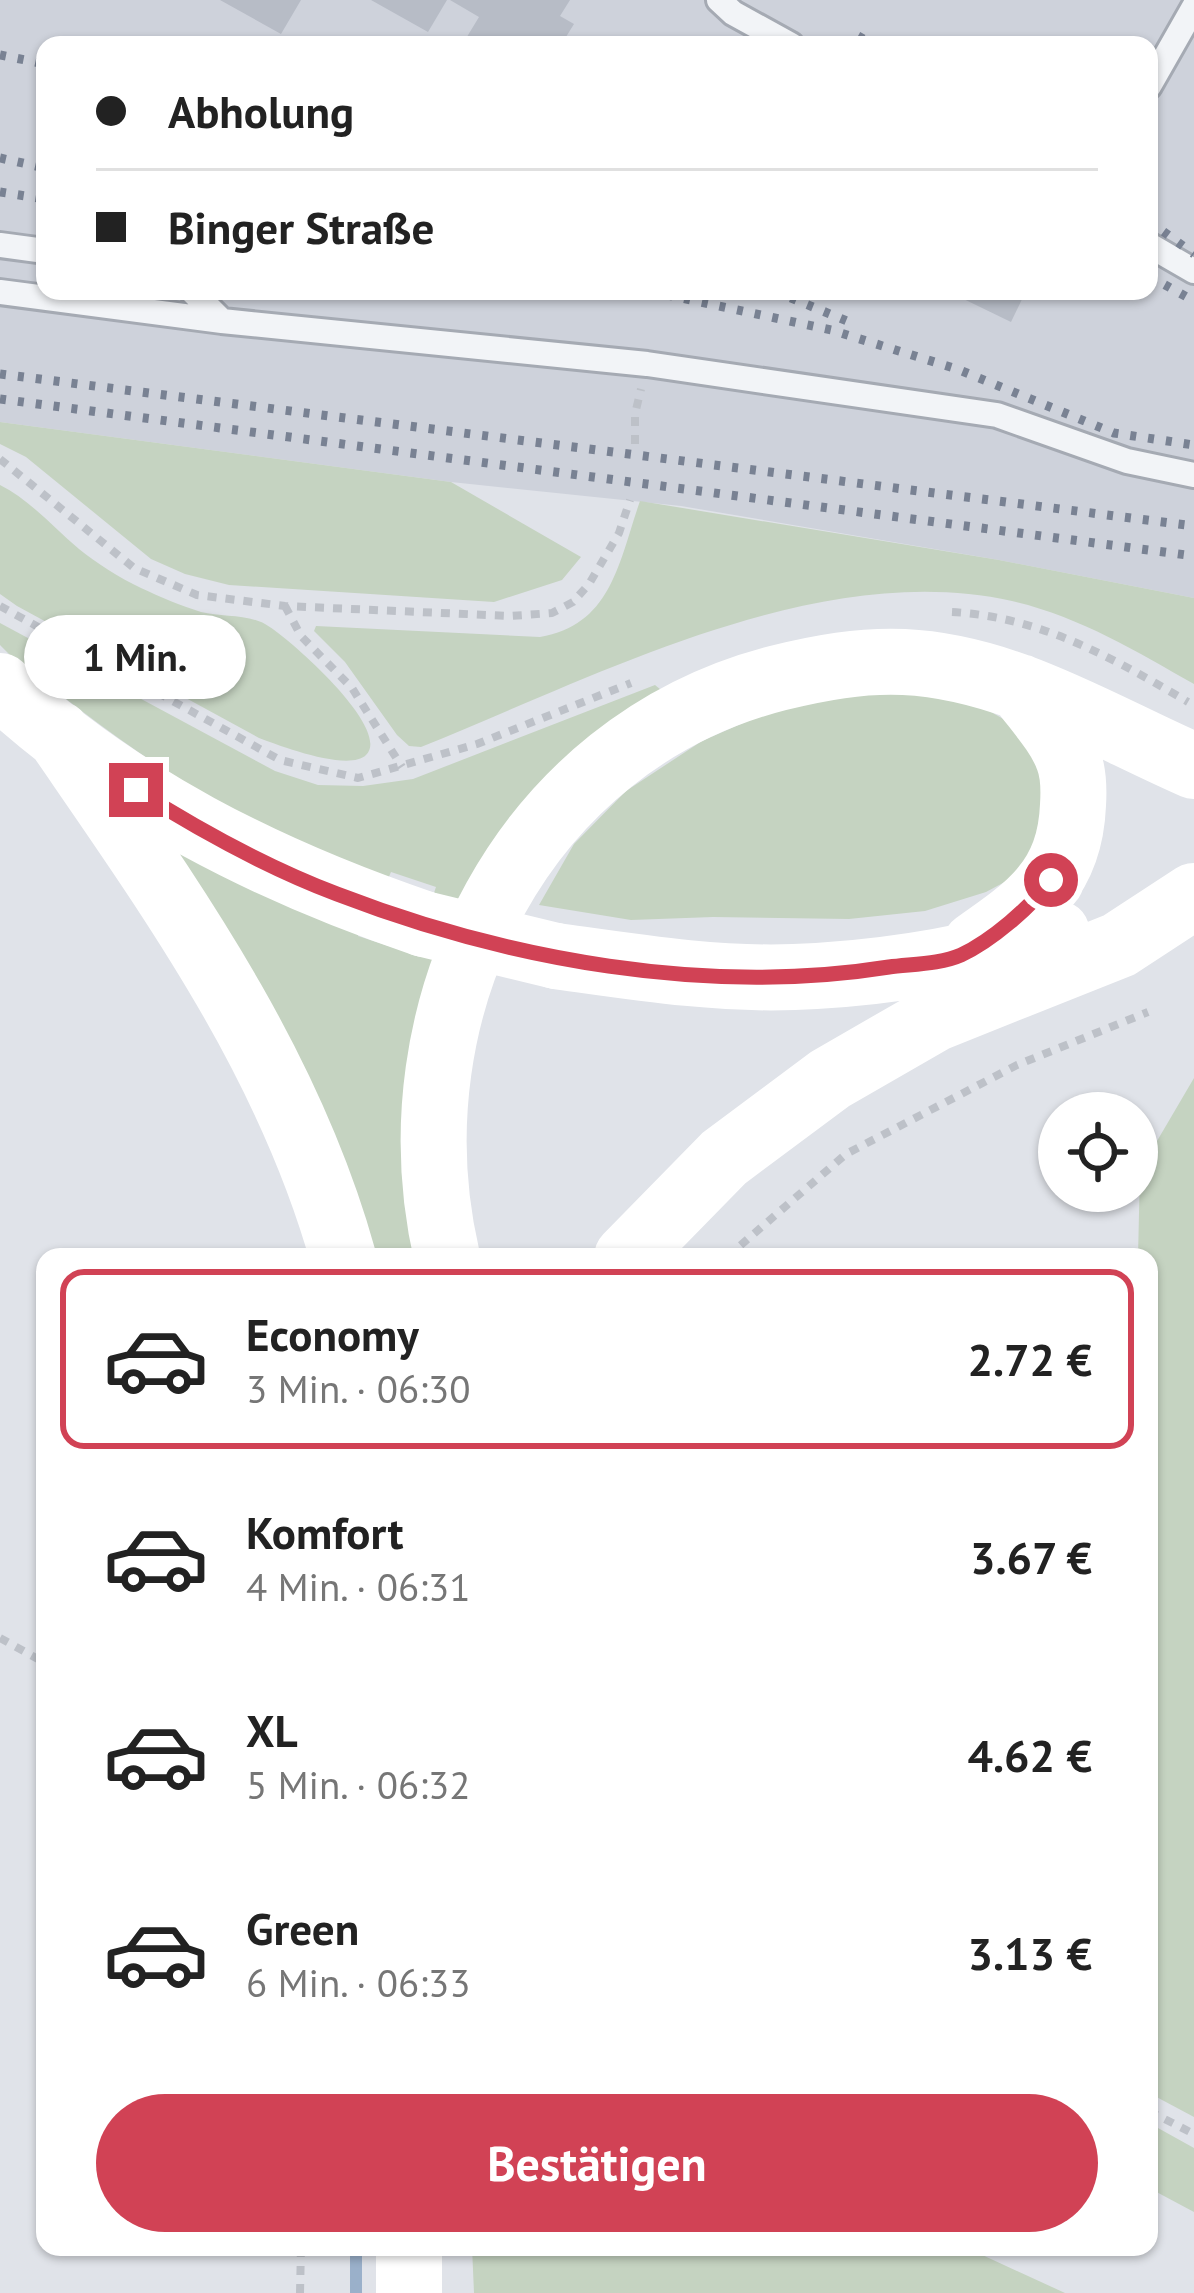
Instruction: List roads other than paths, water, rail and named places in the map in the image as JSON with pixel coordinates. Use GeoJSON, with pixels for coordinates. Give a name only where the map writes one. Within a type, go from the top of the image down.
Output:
{"type":"FeatureCollection","features":[{"type":"Feature","properties":{"kind":"main road"},"geometry":{"type":"LineString","coordinates":[[445,1248],[432,1150],[440,1059],[458,986],[481,926],[519,857],[581,785],[662,724],[710,699],[794,674],[840,665],[909,662],[979,672],[1194,766]]}},
{"type":"Feature","properties":{"kind":"main road"},"geometry":{"type":"LineString","coordinates":[[0,686],[109,772],[218,839],[336,894],[464,937],[556,956],[663,971],[790,977],[854,973],[1035,939],[1194,893]]}},
{"type":"Feature","properties":{"kind":"main road"},"geometry":{"type":"LineString","coordinates":[[959,956],[1035,901],[1065,858],[1072,834],[1074,778],[1068,755],[1020,687]]}},
{"type":"Feature","properties":{"kind":"main road"},"geometry":{"type":"LineString","coordinates":[[58,734],[226,982],[303,1140],[340,1248]]}},
{"type":"Feature","properties":{"kind":"main road"},"geometry":{"type":"LineString","coordinates":[[636,1248],[724,1158],[830,1079],[936,1018],[1119,945],[1194,893]]}},
{"type":"Feature","properties":{"kind":"main road"},"geometry":{"type":"LineString","coordinates":[[409,2256],[409,2293]]}},
{"type":"Feature","properties":{"kind":"lane"},"geometry":{"type":"LineString","coordinates":[[719,0],[775,36]]}},
{"type":"Feature","properties":{"kind":"lane"},"geometry":{"type":"LineString","coordinates":[[1158,70],[1194,7]]}},
{"type":"Feature","properties":{"kind":"lane"},"geometry":{"type":"LineString","coordinates":[[0,245],[36,250]]}},
{"type":"Feature","properties":{"kind":"lane"},"geometry":{"type":"LineString","coordinates":[[1158,250],[1194,271]]}},
{"type":"Feature","properties":{"kind":"lane"},"geometry":{"type":"LineString","coordinates":[[0,292],[36,297]]}},
{"type":"Feature","properties":{"kind":"lane"},"geometry":{"type":"LineString","coordinates":[[61,300],[647,364],[997,415],[1127,461],[1194,475]]}},
{"type":"Feature","properties":{"kind":"lane"},"geometry":{"type":"LineString","coordinates":[[201,300],[222,321]]}},
{"type":"Feature","properties":{"kind":"waterway"},"geometry":{"type":"LineString","coordinates":[[356,2256],[356,2293]]}},
{"type":"Feature","properties":{"kind":"railway"},"geometry":{"type":"LineString","coordinates":[[0,55],[36,62]]}},
{"type":"Feature","properties":{"kind":"railway"},"geometry":{"type":"LineString","coordinates":[[0,158],[36,166]]}},
{"type":"Feature","properties":{"kind":"railway"},"geometry":{"type":"LineString","coordinates":[[0,192],[36,198]]}},
{"type":"Feature","properties":{"kind":"railway"},"geometry":{"type":"LineString","coordinates":[[1158,228],[1194,254]]}},
{"type":"Feature","properties":{"kind":"railway"},"geometry":{"type":"LineString","coordinates":[[1158,281],[1194,301]]}},
{"type":"Feature","properties":{"kind":"railway"},"geometry":{"type":"LineString","coordinates":[[691,300],[831,330],[957,369],[1114,433],[1194,445]]}},
{"type":"Feature","properties":{"kind":"railway"},"geometry":{"type":"LineString","coordinates":[[796,300],[847,321]]}},
{"type":"Feature","properties":{"kind":"railway"},"geometry":{"type":"LineString","coordinates":[[0,374],[1194,526]]}},
{"type":"Feature","properties":{"kind":"railway"},"geometry":{"type":"LineString","coordinates":[[0,399],[1194,556]]}}]}
